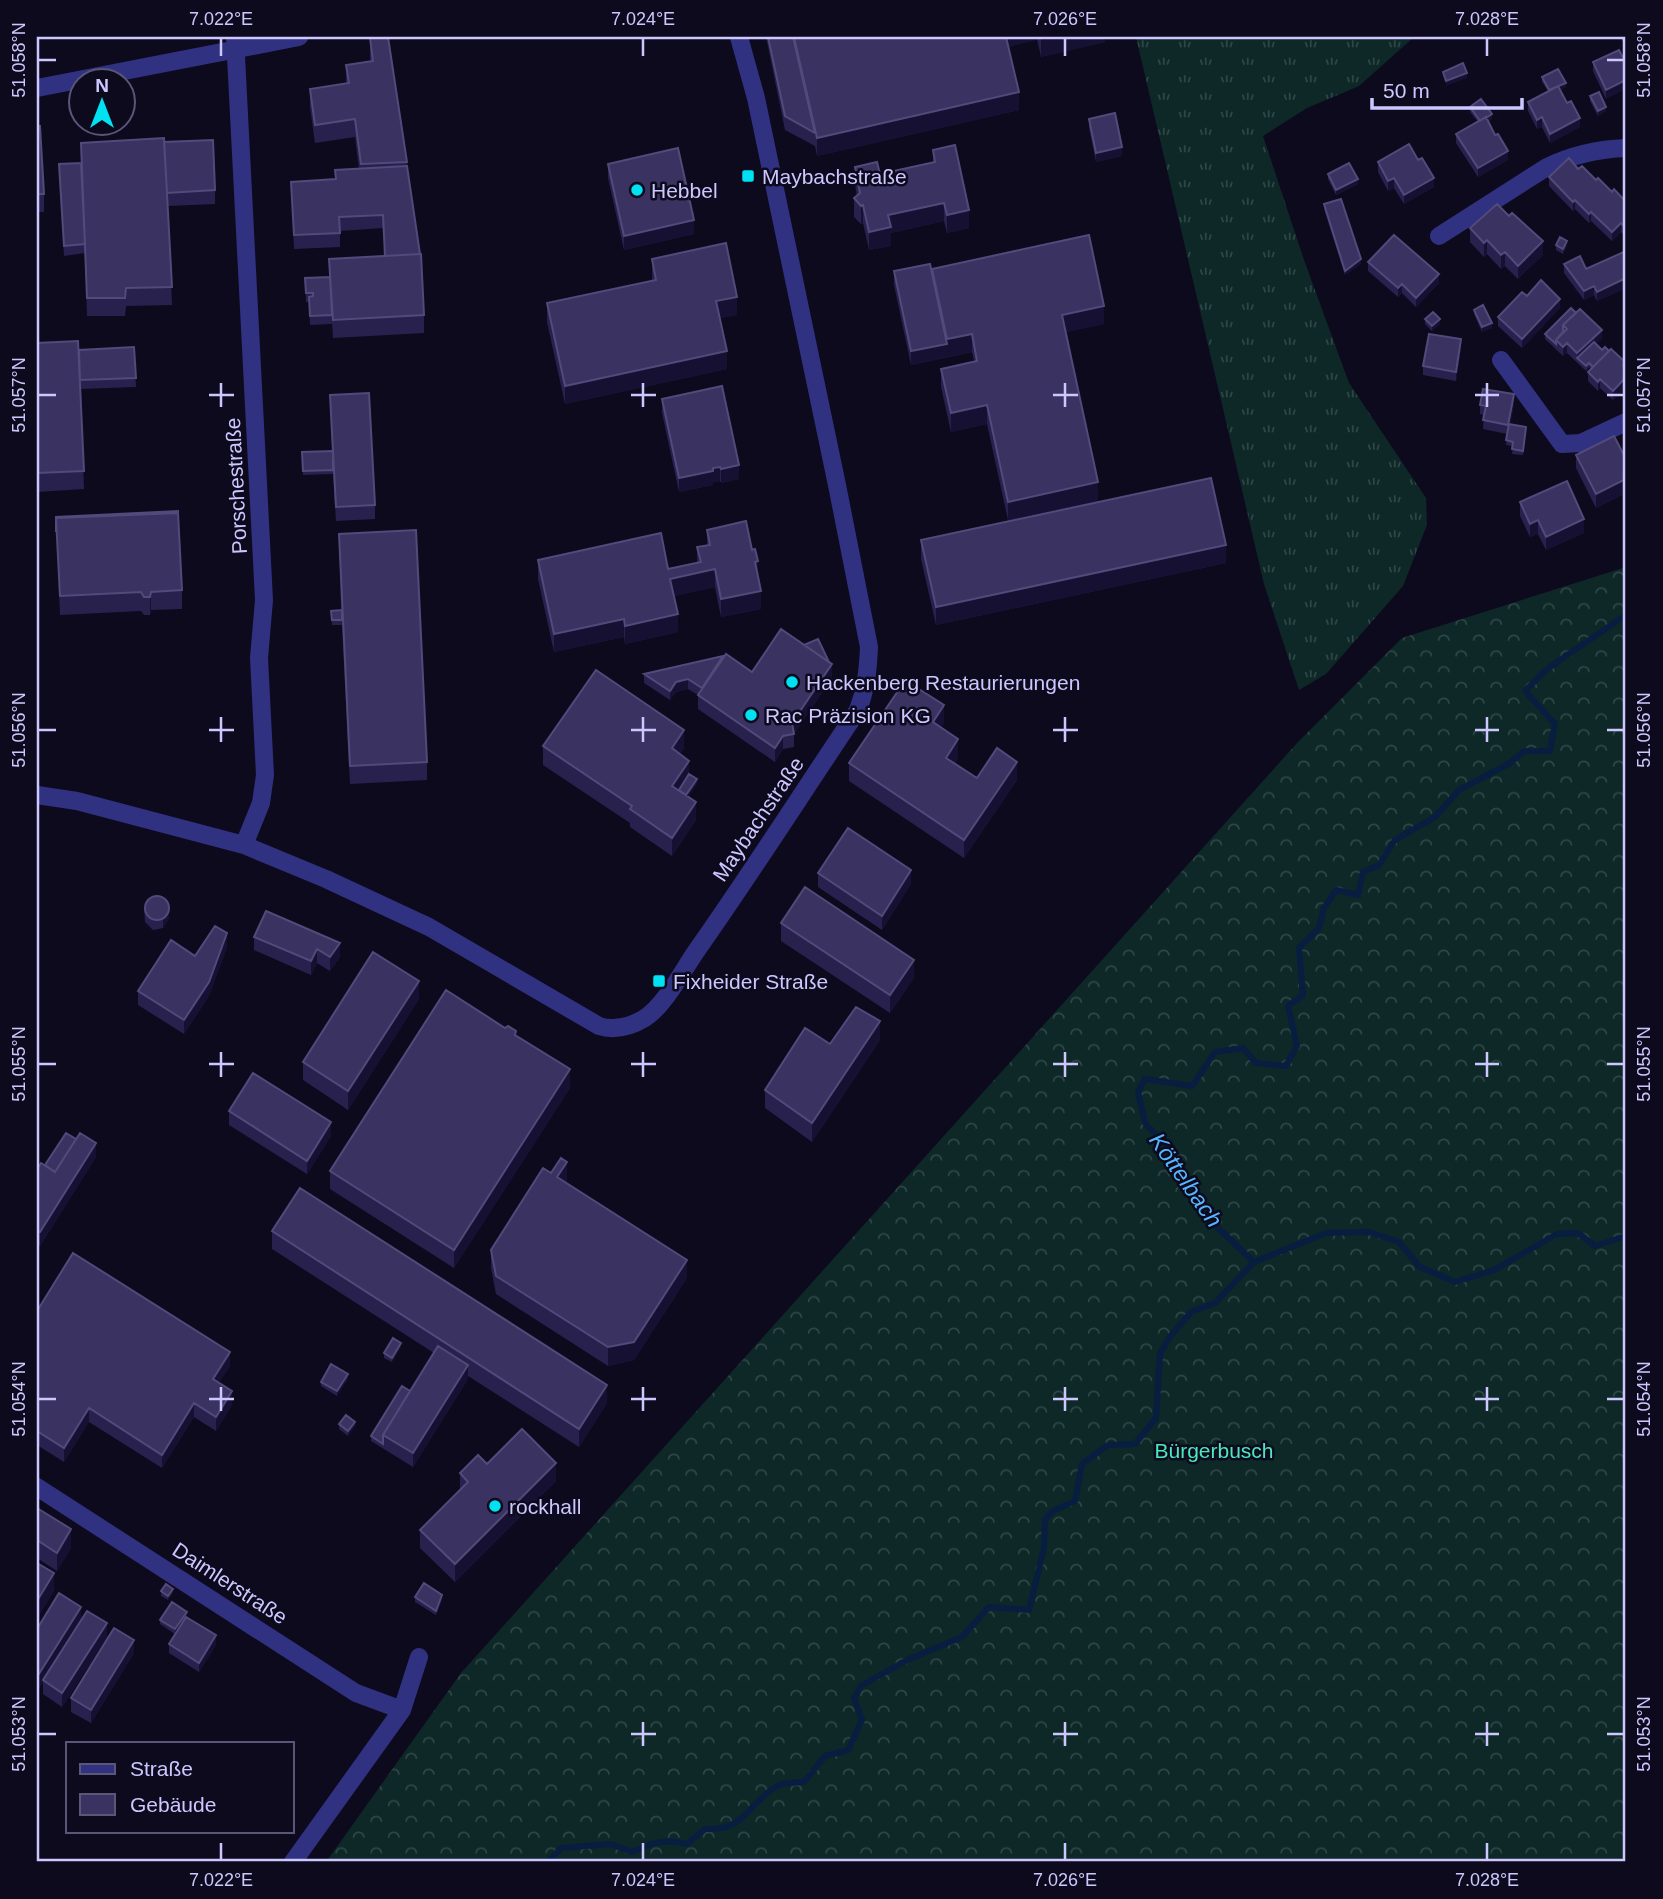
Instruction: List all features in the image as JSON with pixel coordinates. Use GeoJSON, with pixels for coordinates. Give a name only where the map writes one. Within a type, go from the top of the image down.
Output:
{"type":"FeatureCollection","features":[{"type":"Feature","properties":{"kind":"street"},"geometry":{"type":"LineString","coordinates":[[37,88],[236,43],[299,37]]}},
{"type":"Feature","properties":{"kind":"street","name":"Maybachstraße"},"geometry":{"type":"LineString","coordinates":[[244,845],[327,879],[429,927],[599,1026],[610,1029],[629,1026],[646,1017],[661,1001],[858,710],[866,688],[869,647],[756,98],[739,37]]}},
{"type":"Feature","properties":{"kind":"street","name":"Porschestraße"},"geometry":{"type":"LineString","coordinates":[[236,43],[264,600],[258,658],[265,775],[261,803],[244,845]]}},
{"type":"Feature","properties":{"kind":"street"},"geometry":{"type":"LineString","coordinates":[[1439,236],[1547,167],[1599,150],[1626,148]]}},
{"type":"Feature","properties":{"kind":"street"},"geometry":{"type":"LineString","coordinates":[[1501,360],[1562,444],[1581,443],[1626,422]]}},
{"type":"Feature","properties":{"kind":"street"},"geometry":{"type":"LineString","coordinates":[[37,795],[77,801],[244,845]]}},
{"type":"Feature","properties":{"kind":"street","name":"Daimlerstraße"},"geometry":{"type":"LineString","coordinates":[[37,1487],[356,1693],[402,1710]]}},
{"type":"Feature","properties":{"kind":"street"},"geometry":{"type":"LineString","coordinates":[[293,1862],[402,1710],[419,1657]]}},
{"type":"Feature","properties":{"kind":"green space"},"geometry":{"type":"Polygon","coordinates":[[[1136,37],[1414,37],[1359,86],[1307,108],[1263,136],[1349,383],[1426,498],[1427,525],[1403,586],[1326,674],[1299,690],[1264,584],[1136,37]]]}},
{"type":"Feature","properties":{"kind":"green space","name":"Bürgerbusch"},"geometry":{"type":"Polygon","coordinates":[[[1626,567],[1626,1862],[326,1862],[461,1673],[1298,742],[1402,638],[1626,567]]]}},
{"type":"Feature","properties":{"kind":"building"},"geometry":{"type":"Polygon","coordinates":[[[388,37],[407,162],[361,164],[355,119],[315,125],[310,89],[349,83],[346,65],[373,61],[370,38],[388,37]]]}},
{"type":"Feature","properties":{"kind":"building"},"geometry":{"type":"Polygon","coordinates":[[[768,37],[793,37],[815,133],[785,116],[768,37]]]}},
{"type":"Feature","properties":{"kind":"building"},"geometry":{"type":"Polygon","coordinates":[[[794,37],[1006,37],[1019,92],[817,138],[794,37]]]}},
{"type":"Feature","properties":{"kind":"building"},"geometry":{"type":"Polygon","coordinates":[[[1619,50],[1626,64],[1626,80],[1606,90],[1593,62],[1619,50]]]}},
{"type":"Feature","properties":{"kind":"building"},"geometry":{"type":"Polygon","coordinates":[[[1463,63],[1467,73],[1446,81],[1443,72],[1463,63]]]}},
{"type":"Feature","properties":{"kind":"building"},"geometry":{"type":"Polygon","coordinates":[[[1558,69],[1566,83],[1549,90],[1542,77],[1558,69]]]}},
{"type":"Feature","properties":{"kind":"building"},"geometry":{"type":"Polygon","coordinates":[[[1558,86],[1567,103],[1571,101],[1580,118],[1550,134],[1542,117],[1537,120],[1528,102],[1558,86]]]}},
{"type":"Feature","properties":{"kind":"building"},"geometry":{"type":"Polygon","coordinates":[[[1599,92],[1606,107],[1598,111],[1590,96],[1599,92]]]}},
{"type":"Feature","properties":{"kind":"building"},"geometry":{"type":"Polygon","coordinates":[[[1481,99],[1492,114],[1480,121],[1470,107],[1481,99]]]}},
{"type":"Feature","properties":{"kind":"building"},"geometry":{"type":"Polygon","coordinates":[[[1115,113],[1122,147],[1096,153],[1089,119],[1115,113]]]}},
{"type":"Feature","properties":{"kind":"building"},"geometry":{"type":"Polygon","coordinates":[[[1486,117],[1495,135],[1498,134],[1508,151],[1478,168],[1456,134],[1486,117]]]}},
{"type":"Feature","properties":{"kind":"building"},"geometry":{"type":"Polygon","coordinates":[[[37,126],[40,126],[44,194],[37,194],[37,126]]]}},
{"type":"Feature","properties":{"kind":"building"},"geometry":{"type":"Polygon","coordinates":[[[164,138],[172,287],[126,288],[125,298],[87,298],[81,143],[164,138]]]}},
{"type":"Feature","properties":{"kind":"building"},"geometry":{"type":"Polygon","coordinates":[[[213,140],[215,190],[167,193],[164,142],[213,140]]]}},
{"type":"Feature","properties":{"kind":"building"},"geometry":{"type":"Polygon","coordinates":[[[1409,144],[1418,160],[1422,158],[1434,178],[1404,195],[1394,178],[1388,181],[1378,162],[1409,144]]]}},
{"type":"Feature","properties":{"kind":"building"},"geometry":{"type":"Polygon","coordinates":[[[955,145],[969,210],[947,215],[944,203],[888,215],[891,227],[869,232],[863,205],[854,198],[860,193],[855,167],[877,162],[880,174],[935,162],[933,150],[955,145]]]}},
{"type":"Feature","properties":{"kind":"building"},"geometry":{"type":"Polygon","coordinates":[[[678,148],[694,220],[624,236],[608,164],[678,148]]]}},
{"type":"Feature","properties":{"kind":"building"},"geometry":{"type":"Polygon","coordinates":[[[1569,158],[1578,169],[1582,166],[1612,192],[1614,189],[1626,202],[1624,226],[1621,223],[1612,232],[1591,212],[1589,214],[1575,200],[1573,202],[1549,177],[1569,158]]]}},
{"type":"Feature","properties":{"kind":"building"},"geometry":{"type":"Polygon","coordinates":[[[81,163],[85,244],[64,246],[59,164],[81,163]]]}},
{"type":"Feature","properties":{"kind":"building"},"geometry":{"type":"Polygon","coordinates":[[[1349,163],[1358,179],[1336,190],[1328,174],[1349,163]]]}},
{"type":"Feature","properties":{"kind":"building"},"geometry":{"type":"Polygon","coordinates":[[[407,166],[420,254],[385,256],[383,215],[339,217],[340,233],[294,235],[291,182],[336,179],[335,170],[407,166]]]}},
{"type":"Feature","properties":{"kind":"building"},"geometry":{"type":"Polygon","coordinates":[[[1341,199],[1361,259],[1345,271],[1324,204],[1341,199]]]}},
{"type":"Feature","properties":{"kind":"building"},"geometry":{"type":"Polygon","coordinates":[[[1497,204],[1509,216],[1512,213],[1543,241],[1518,266],[1505,252],[1501,255],[1487,240],[1484,243],[1470,228],[1497,204]]]}},
{"type":"Feature","properties":{"kind":"building"},"geometry":{"type":"Polygon","coordinates":[[[1089,235],[1104,306],[1062,315],[1098,482],[1008,502],[987,405],[951,413],[941,369],[977,361],[972,334],[947,339],[932,269],[1089,235]]]}},
{"type":"Feature","properties":{"kind":"building"},"geometry":{"type":"Polygon","coordinates":[[[1394,235],[1439,274],[1416,298],[1402,284],[1398,288],[1368,262],[1394,235]]]}},
{"type":"Feature","properties":{"kind":"building"},"geometry":{"type":"Polygon","coordinates":[[[1560,237],[1567,241],[1563,249],[1556,245],[1560,237]]]}},
{"type":"Feature","properties":{"kind":"building"},"geometry":{"type":"Polygon","coordinates":[[[726,243],[737,297],[716,301],[727,351],[565,386],[547,303],[656,280],[652,259],[726,243]]]}},
{"type":"Feature","properties":{"kind":"building"},"geometry":{"type":"Polygon","coordinates":[[[1626,251],[1626,278],[1597,292],[1594,286],[1584,291],[1564,264],[1580,256],[1586,269],[1626,251]]]}},
{"type":"Feature","properties":{"kind":"building"},"geometry":{"type":"Polygon","coordinates":[[[421,254],[424,315],[333,320],[329,259],[421,254]]]}},
{"type":"Feature","properties":{"kind":"building"},"geometry":{"type":"Polygon","coordinates":[[[930,264],[947,344],[911,351],[894,271],[930,264]]]}},
{"type":"Feature","properties":{"kind":"building"},"geometry":{"type":"Polygon","coordinates":[[[330,277],[332,315],[310,316],[309,297],[313,296],[313,293],[306,293],[305,278],[330,277]]]}},
{"type":"Feature","properties":{"kind":"building"},"geometry":{"type":"Polygon","coordinates":[[[1541,280],[1560,299],[1522,339],[1498,317],[1522,292],[1527,296],[1541,280]]]}},
{"type":"Feature","properties":{"kind":"building"},"geometry":{"type":"Polygon","coordinates":[[[1483,305],[1492,323],[1482,327],[1474,310],[1483,305]]]}},
{"type":"Feature","properties":{"kind":"building"},"geometry":{"type":"Polygon","coordinates":[[[1571,308],[1576,313],[1563,325],[1564,331],[1556,344],[1545,334],[1571,308]]]}},
{"type":"Feature","properties":{"kind":"building"},"geometry":{"type":"Polygon","coordinates":[[[1580,309],[1602,330],[1577,353],[1567,343],[1563,347],[1556,340],[1567,329],[1563,325],[1580,309]]]}},
{"type":"Feature","properties":{"kind":"building"},"geometry":{"type":"Polygon","coordinates":[[[1433,312],[1440,319],[1432,326],[1425,319],[1433,312]]]}},
{"type":"Feature","properties":{"kind":"building"},"geometry":{"type":"Polygon","coordinates":[[[1429,334],[1461,339],[1456,372],[1423,366],[1429,334]]]}},
{"type":"Feature","properties":{"kind":"building"},"geometry":{"type":"Polygon","coordinates":[[[78,341],[84,471],[37,473],[37,343],[78,341]]]}},
{"type":"Feature","properties":{"kind":"building"},"geometry":{"type":"Polygon","coordinates":[[[1594,342],[1602,350],[1605,347],[1609,351],[1593,367],[1589,363],[1586,366],[1577,358],[1594,342]]]}},
{"type":"Feature","properties":{"kind":"building"},"geometry":{"type":"Polygon","coordinates":[[[134,347],[136,378],[80,380],[79,350],[134,347]]]}},
{"type":"Feature","properties":{"kind":"building"},"geometry":{"type":"Polygon","coordinates":[[[1611,349],[1625,362],[1623,365],[1626,368],[1626,377],[1613,391],[1588,372],[1611,349]]]}},
{"type":"Feature","properties":{"kind":"building"},"geometry":{"type":"Polygon","coordinates":[[[722,386],[739,465],[713,468],[713,471],[679,478],[662,399],[722,386]]]}},
{"type":"Feature","properties":{"kind":"building"},"geometry":{"type":"Polygon","coordinates":[[[1483,389],[1514,394],[1508,425],[1483,420],[1486,406],[1480,405],[1483,389]]]}},
{"type":"Feature","properties":{"kind":"building"},"geometry":{"type":"Polygon","coordinates":[[[369,393],[375,505],[336,507],[330,395],[369,393]]]}},
{"type":"Feature","properties":{"kind":"building"},"geometry":{"type":"Polygon","coordinates":[[[1509,424],[1526,427],[1523,451],[1512,449],[1513,442],[1506,440],[1509,424]]]}},
{"type":"Feature","properties":{"kind":"building"},"geometry":{"type":"Polygon","coordinates":[[[1614,436],[1626,459],[1626,479],[1596,494],[1576,455],[1614,436]]]}},
{"type":"Feature","properties":{"kind":"building"},"geometry":{"type":"Polygon","coordinates":[[[333,451],[333,470],[303,471],[302,452],[333,451]]]}},
{"type":"Feature","properties":{"kind":"building"},"geometry":{"type":"Polygon","coordinates":[[[1211,478],[1226,545],[936,607],[921,540],[1211,478]]]}},
{"type":"Feature","properties":{"kind":"building"},"geometry":{"type":"Polygon","coordinates":[[[1567,481],[1584,519],[1546,537],[1538,520],[1530,524],[1520,502],[1567,481]]]}},
{"type":"Feature","properties":{"kind":"building"},"geometry":{"type":"Polygon","coordinates":[[[178,511],[178,513],[56,517],[178,511]]]}},
{"type":"Feature","properties":{"kind":"building"},"geometry":{"type":"Polygon","coordinates":[[[178,513],[182,590],[151,592],[150,597],[144,597],[141,592],[60,596],[56,518],[178,513]]]}},
{"type":"Feature","properties":{"kind":"building"},"geometry":{"type":"Polygon","coordinates":[[[746,521],[752,550],[755,549],[758,561],[755,562],[761,591],[721,599],[715,569],[670,579],[678,614],[625,626],[624,619],[554,634],[538,560],[661,533],[668,569],[701,562],[697,547],[710,545],[707,530],[746,521]]]}},
{"type":"Feature","properties":{"kind":"building"},"geometry":{"type":"Polygon","coordinates":[[[416,530],[427,762],[350,766],[339,534],[416,530]]]}},
{"type":"Feature","properties":{"kind":"building"},"geometry":{"type":"Polygon","coordinates":[[[342,610],[342,620],[332,620],[331,611],[342,610]]]}},
{"type":"Feature","properties":{"kind":"building"},"geometry":{"type":"Polygon","coordinates":[[[781,629],[832,664],[792,723],[794,734],[783,736],[775,748],[698,695],[726,654],[752,672],[781,629]]]}},
{"type":"Feature","properties":{"kind":"building"},"geometry":{"type":"Polygon","coordinates":[[[818,639],[829,662],[804,645],[818,639]]]}},
{"type":"Feature","properties":{"kind":"building"},"geometry":{"type":"Polygon","coordinates":[[[723,656],[702,688],[688,679],[676,682],[670,691],[644,674],[723,656]]]}},
{"type":"Feature","properties":{"kind":"building"},"geometry":{"type":"Polygon","coordinates":[[[596,670],[684,730],[672,748],[689,761],[672,786],[696,802],[672,838],[630,809],[632,806],[543,746],[596,670]]]}},
{"type":"Feature","properties":{"kind":"building"},"geometry":{"type":"Polygon","coordinates":[[[911,684],[944,705],[933,722],[958,739],[946,758],[977,778],[997,748],[1017,762],[964,840],[849,763],[898,691],[911,684]]]}},
{"type":"Feature","properties":{"kind":"building"},"geometry":{"type":"Polygon","coordinates":[[[689,774],[697,779],[686,795],[679,790],[689,774]]]}},
{"type":"Feature","properties":{"kind":"building"},"geometry":{"type":"Polygon","coordinates":[[[848,828],[911,870],[882,916],[818,873],[848,828]]]}},
{"type":"Feature","properties":{"kind":"building"},"geometry":{"type":"Polygon","coordinates":[[[805,887],[914,960],[890,995],[781,923],[805,887]]]}},
{"type":"Feature","properties":{"kind":"building"},"geometry":{"type":"Polygon","coordinates":[[[157,896],[165,900],[169,908],[165,916],[157,920],[149,916],[145,908],[149,900],[157,896]]]}},
{"type":"Feature","properties":{"kind":"building"},"geometry":{"type":"Polygon","coordinates":[[[266,911],[340,943],[330,957],[317,949],[311,961],[254,937],[266,911]]]}},
{"type":"Feature","properties":{"kind":"building"},"geometry":{"type":"Polygon","coordinates":[[[215,926],[227,933],[209,982],[184,1020],[138,991],[171,940],[195,956],[215,926]]]}},
{"type":"Feature","properties":{"kind":"building"},"geometry":{"type":"Polygon","coordinates":[[[373,952],[419,981],[348,1091],[303,1062],[373,952]]]}},
{"type":"Feature","properties":{"kind":"building"},"geometry":{"type":"Polygon","coordinates":[[[446,990],[505,1028],[508,1026],[516,1031],[515,1035],[570,1069],[454,1250],[330,1171],[446,990]]]}},
{"type":"Feature","properties":{"kind":"building"},"geometry":{"type":"Polygon","coordinates":[[[856,1007],[880,1021],[812,1123],[765,1090],[805,1028],[830,1044],[856,1007]]]}},
{"type":"Feature","properties":{"kind":"building"},"geometry":{"type":"Polygon","coordinates":[[[253,1073],[331,1122],[307,1161],[229,1111],[253,1073]]]}},
{"type":"Feature","properties":{"kind":"building"},"geometry":{"type":"Polygon","coordinates":[[[66,1133],[76,1139],[55,1172],[45,1165],[66,1133]]]}},
{"type":"Feature","properties":{"kind":"building"},"geometry":{"type":"Polygon","coordinates":[[[80,1133],[96,1143],[40,1232],[37,1231],[37,1169],[41,1163],[55,1172],[80,1133]]]}},
{"type":"Feature","properties":{"kind":"building"},"geometry":{"type":"Polygon","coordinates":[[[561,1158],[567,1162],[557,1177],[687,1260],[634,1342],[608,1347],[496,1276],[491,1250],[543,1168],[551,1173],[561,1158]]]}},
{"type":"Feature","properties":{"kind":"building"},"geometry":{"type":"Polygon","coordinates":[[[300,1188],[607,1385],[579,1429],[272,1231],[300,1188]]]}},
{"type":"Feature","properties":{"kind":"building"},"geometry":{"type":"Polygon","coordinates":[[[73,1253],[230,1352],[213,1379],[232,1391],[216,1417],[194,1403],[162,1455],[89,1408],[64,1448],[37,1431],[37,1311],[73,1253]]]}},
{"type":"Feature","properties":{"kind":"building"},"geometry":{"type":"Polygon","coordinates":[[[393,1338],[401,1343],[392,1358],[384,1353],[393,1338]]]}},
{"type":"Feature","properties":{"kind":"building"},"geometry":{"type":"Polygon","coordinates":[[[438,1346],[468,1365],[413,1453],[383,1435],[438,1346]]]}},
{"type":"Feature","properties":{"kind":"building"},"geometry":{"type":"Polygon","coordinates":[[[331,1364],[348,1374],[337,1391],[321,1382],[331,1364]]]}},
{"type":"Feature","properties":{"kind":"building"},"geometry":{"type":"Polygon","coordinates":[[[402,1386],[410,1391],[383,1435],[383,1444],[371,1436],[402,1386]]]}},
{"type":"Feature","properties":{"kind":"building"},"geometry":{"type":"Polygon","coordinates":[[[346,1415],[355,1422],[348,1431],[339,1424],[346,1415]]]}},
{"type":"Feature","properties":{"kind":"building"},"geometry":{"type":"Polygon","coordinates":[[[522,1429],[556,1463],[455,1564],[420,1530],[468,1482],[460,1473],[478,1455],[487,1464],[522,1429]]]}},
{"type":"Feature","properties":{"kind":"building"},"geometry":{"type":"Polygon","coordinates":[[[37,1508],[71,1529],[57,1553],[37,1540],[37,1508]]]}},
{"type":"Feature","properties":{"kind":"building"},"geometry":{"type":"Polygon","coordinates":[[[37,1563],[54,1573],[37,1601],[37,1563]]]}},
{"type":"Feature","properties":{"kind":"building"},"geometry":{"type":"Polygon","coordinates":[[[424,1583],[442,1595],[436,1611],[415,1597],[424,1583]]]}},
{"type":"Feature","properties":{"kind":"building"},"geometry":{"type":"Polygon","coordinates":[[[166,1584],[173,1589],[168,1596],[161,1591],[166,1584]]]}},
{"type":"Feature","properties":{"kind":"building"},"geometry":{"type":"Polygon","coordinates":[[[59,1593],[81,1607],[37,1677],[37,1629],[59,1593]]]}},
{"type":"Feature","properties":{"kind":"building"},"geometry":{"type":"Polygon","coordinates":[[[172,1602],[187,1612],[175,1629],[160,1620],[172,1602]]]}},
{"type":"Feature","properties":{"kind":"building"},"geometry":{"type":"Polygon","coordinates":[[[87,1611],[107,1623],[62,1693],[43,1680],[87,1611]]]}},
{"type":"Feature","properties":{"kind":"building"},"geometry":{"type":"Polygon","coordinates":[[[186,1617],[216,1635],[199,1663],[169,1644],[186,1617]]]}},
{"type":"Feature","properties":{"kind":"building"},"geometry":{"type":"Polygon","coordinates":[[[114,1628],[134,1640],[91,1710],[71,1698],[114,1628]]]}},
{"type":"Feature","properties":{"kind":"waterway","name":"Köttelbach"},"geometry":{"type":"LineString","coordinates":[[548,1862],[561,1848],[611,1844],[632,1852],[659,1842],[687,1844],[705,1829],[730,1826],[777,1786],[804,1782],[825,1756],[848,1750],[862,1720],[854,1698],[861,1686],[907,1660],[962,1637],[989,1607],[1029,1610],[1044,1548],[1045,1519],[1053,1511],[1075,1501],[1082,1464],[1108,1445],[1135,1444],[1156,1418],[1160,1354],[1169,1338],[1191,1312],[1215,1303],[1254,1262],[1216,1226],[1160,1139],[1145,1123],[1138,1092],[1145,1079],[1192,1086],[1215,1052],[1243,1048],[1256,1063],[1286,1066],[1297,1046],[1288,1006],[1303,995],[1299,948],[1319,928],[1324,908],[1336,890],[1358,895],[1363,872],[1379,865],[1395,840],[1435,817],[1459,790],[1510,763],[1524,751],[1550,751],[1555,724],[1525,691],[1547,669],[1626,615]]}},
{"type":"Feature","properties":{"kind":"waterway"},"geometry":{"type":"LineString","coordinates":[[1254,1262],[1326,1233],[1369,1232],[1399,1242],[1420,1267],[1455,1282],[1494,1270],[1557,1234],[1578,1233],[1595,1246],[1626,1236]]}},
{"type":"Feature","properties":{"kind":"place","name":"Maybachstraße"},"geometry":{"type":"Point","coordinates":[748,176]}},
{"type":"Feature","properties":{"kind":"place","name":"Hebbel"},"geometry":{"type":"Point","coordinates":[637,190]}},
{"type":"Feature","properties":{"kind":"place","name":"Hackenberg Restaurierungen"},"geometry":{"type":"Point","coordinates":[792,682]}},
{"type":"Feature","properties":{"kind":"place","name":"Rac Präzision KG"},"geometry":{"type":"Point","coordinates":[751,715]}},
{"type":"Feature","properties":{"kind":"place","name":"Fixheider Straße"},"geometry":{"type":"Point","coordinates":[659,981]}},
{"type":"Feature","properties":{"kind":"place","name":"rockhall"},"geometry":{"type":"Point","coordinates":[495,1506]}}]}
